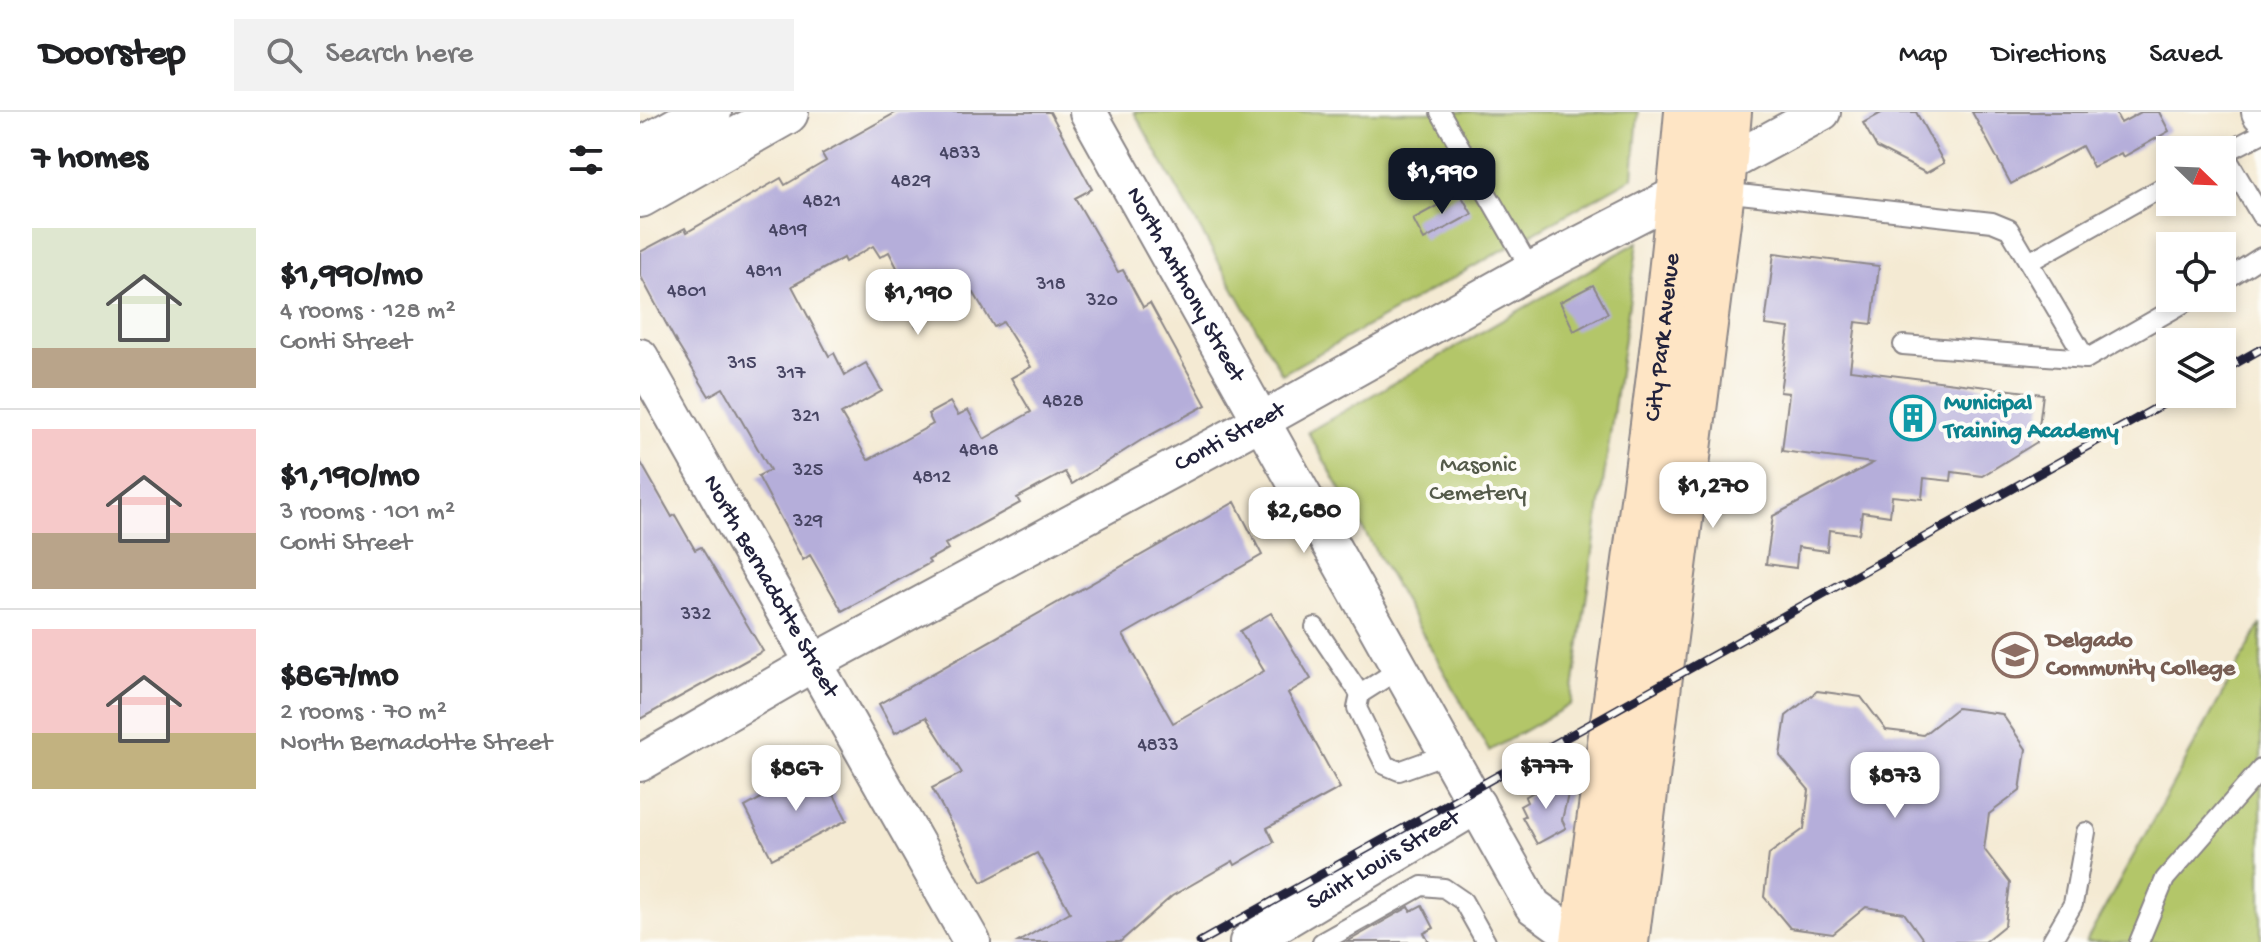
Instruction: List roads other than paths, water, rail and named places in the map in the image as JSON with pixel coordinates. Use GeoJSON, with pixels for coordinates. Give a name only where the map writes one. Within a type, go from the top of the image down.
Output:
{"type":"FeatureCollection","features":[{"type":"Feature","properties":{"kind":"main road","name":"City Park Avenue"},"geometry":{"type":"LineString","coordinates":[[1626,942],[1709,184],[1687,112]]}},
{"type":"Feature","properties":{"kind":"main road","name":"City Park Avenue"},"geometry":{"type":"LineString","coordinates":[[1583,942],[1709,184],[1729,112]]}},
{"type":"Feature","properties":{"kind":"street"},"geometry":{"type":"LineString","coordinates":[[640,151],[709,112]]}},
{"type":"Feature","properties":{"kind":"street"},"geometry":{"type":"LineString","coordinates":[[640,195],[786,112]]}},
{"type":"Feature","properties":{"kind":"street","name":"North Anthony Street"},"geometry":{"type":"LineString","coordinates":[[1088,112],[1533,906],[1583,942]]}},
{"type":"Feature","properties":{"kind":"street","name":"Conti Street"},"geometry":{"type":"LineString","coordinates":[[640,763],[815,662],[1263,420],[1531,270],[1709,184],[1822,112]]}},
{"type":"Feature","properties":{"kind":"street","name":"North Bernadotte Street"},"geometry":{"type":"LineString","coordinates":[[640,357],[972,942]]}},
{"type":"Feature","properties":{"kind":"street","name":"Saint Louis Street"},"geometry":{"type":"LineString","coordinates":[[1248,942],[1477,805]]}},
{"type":"Feature","properties":{"kind":"lane"},"geometry":{"type":"LineString","coordinates":[[1440,112],[1531,270]]}},
{"type":"Feature","properties":{"kind":"lane"},"geometry":{"type":"LineString","coordinates":[[2236,147],[2261,134]]}},
{"type":"Feature","properties":{"kind":"lane"},"geometry":{"type":"LineString","coordinates":[[2236,175],[2261,216]]}},
{"type":"Feature","properties":{"kind":"lane"},"geometry":{"type":"LineString","coordinates":[[1709,184],[1992,222],[2009,229],[2086,359]]}},
{"type":"Feature","properties":{"kind":"lane"},"geometry":{"type":"LineString","coordinates":[[2029,262],[2156,191]]}},
{"type":"Feature","properties":{"kind":"lane"},"geometry":{"type":"LineString","coordinates":[[2236,273],[2261,257]]}},
{"type":"Feature","properties":{"kind":"lane"},"geometry":{"type":"LineString","coordinates":[[1903,345],[2086,359],[2168,312]]}},
{"type":"Feature","properties":{"kind":"lane"},"geometry":{"type":"LineString","coordinates":[[1315,627],[1360,694]]}},
{"type":"Feature","properties":{"kind":"lane"},"geometry":{"type":"LineString","coordinates":[[1401,668],[1360,694],[1357,708],[1385,765],[1399,771],[1449,753]]}},
{"type":"Feature","properties":{"kind":"lane"},"geometry":{"type":"LineString","coordinates":[[2139,942],[2165,879],[2261,769]]}},
{"type":"Feature","properties":{"kind":"lane"},"geometry":{"type":"LineString","coordinates":[[2051,942],[2073,904],[2086,832]]}},
{"type":"Feature","properties":{"kind":"lane"},"geometry":{"type":"LineString","coordinates":[[1322,942],[1422,886],[1444,888],[1463,901],[1486,942]]}},
{"type":"Feature","properties":{"kind":"railway"},"geometry":{"type":"LineString","coordinates":[[2236,363],[2261,349]]}},
{"type":"Feature","properties":{"kind":"railway"},"geometry":{"type":"LineString","coordinates":[[1200,942],[2156,408]]}},
{"type":"Feature","properties":{"kind":"place","name":"Municipal Training Academy"},"geometry":{"type":"Point","coordinates":[1913,418]}},
{"type":"Feature","properties":{"kind":"place","name":"Delgado Community College"},"geometry":{"type":"Point","coordinates":[2015,655]}},
{"type":"Feature","properties":{"kind":"park label","name":"Masonic Cemetery"},"geometry":{"type":"Point","coordinates":[1478,480]}}]}
